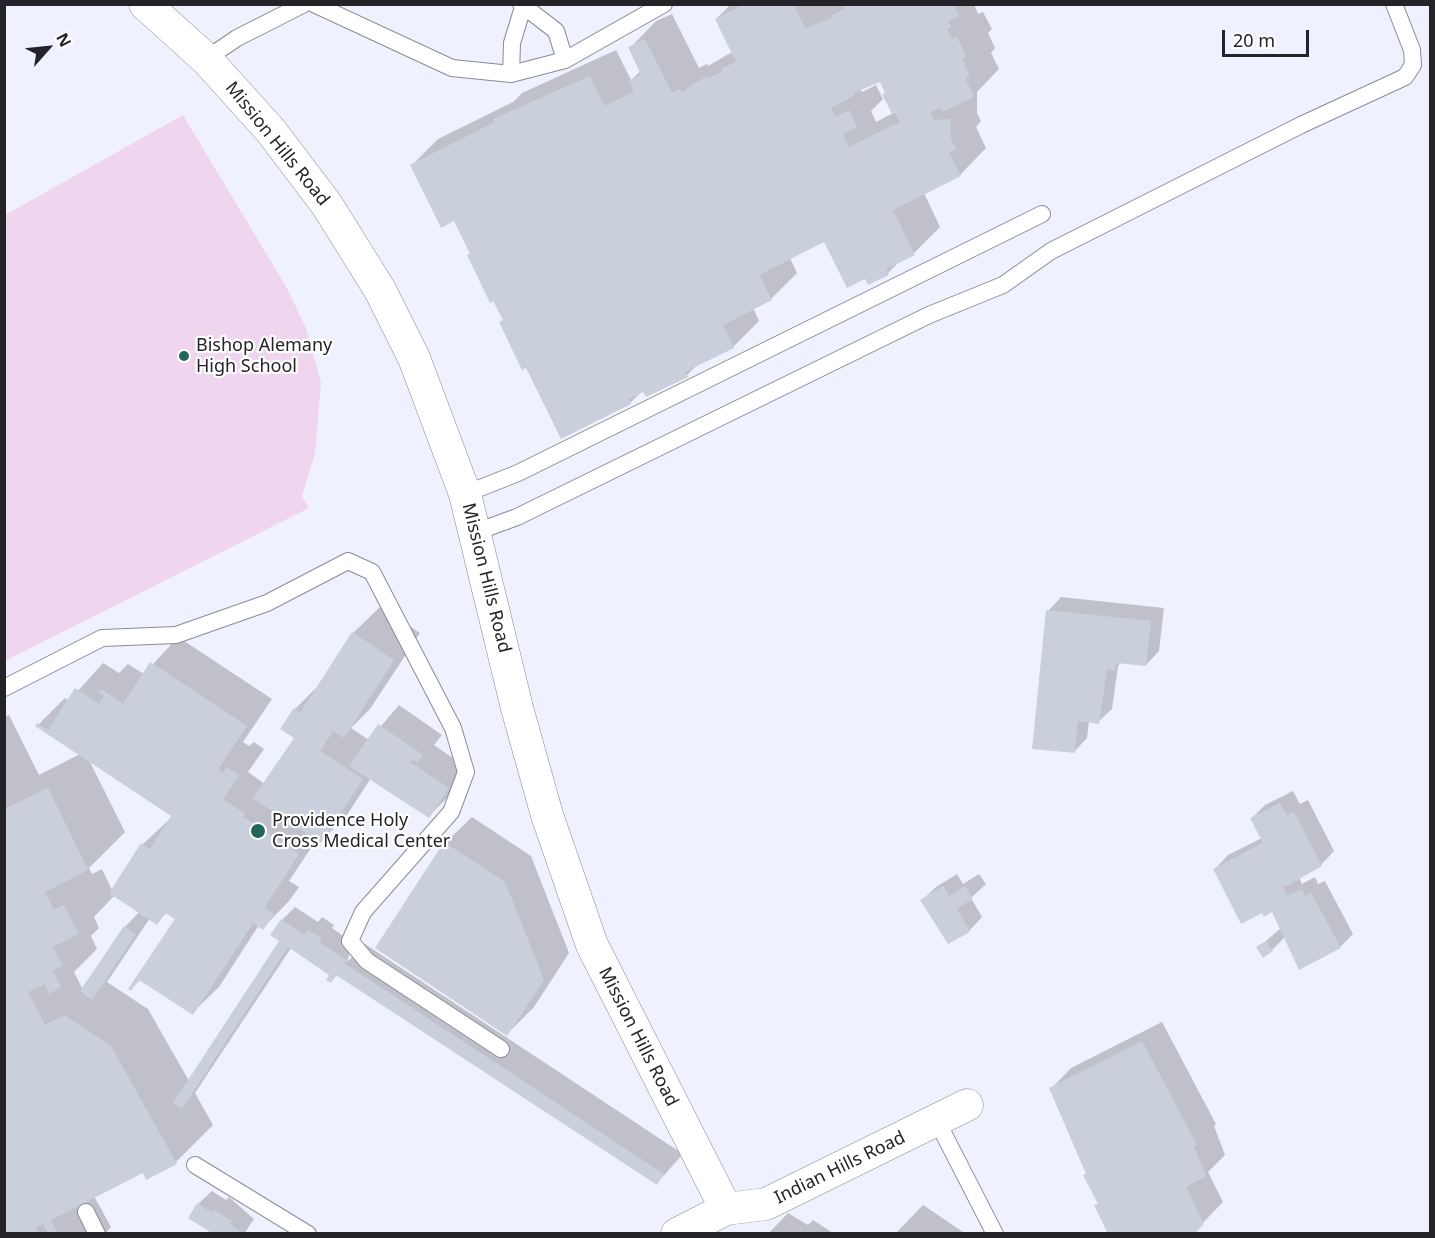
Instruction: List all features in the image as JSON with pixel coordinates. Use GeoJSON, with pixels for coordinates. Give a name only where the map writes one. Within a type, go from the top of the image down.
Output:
{"type":"FeatureCollection","features":[{"type":"Feature","properties":{"kind":"street","name":"Mission Hills Road"},"geometry":{"type":"LineString","coordinates":[[145,4],[206,59],[271,131],[327,205],[380,290],[414,358],[465,494],[517,708],[547,815],[591,945],[726,1209]]}},
{"type":"Feature","properties":{"kind":"street","name":"Indian Hills Road"},"geometry":{"type":"LineString","coordinates":[[677,1233],[726,1209],[766,1204],[967,1105]]}},
{"type":"Feature","properties":{"kind":"lane"},"geometry":{"type":"LineString","coordinates":[[206,59],[237,38],[304,4]]}},
{"type":"Feature","properties":{"kind":"lane"},"geometry":{"type":"LineString","coordinates":[[314,4],[452,68],[511,74],[565,60],[664,4]]}},
{"type":"Feature","properties":{"kind":"lane"},"geometry":{"type":"LineString","coordinates":[[476,532],[517,517],[929,315],[1003,285],[1051,251],[1301,125],[1405,77],[1413,64],[1412,50],[1394,4]]}},
{"type":"Feature","properties":{"kind":"lane"},"geometry":{"type":"LineString","coordinates":[[511,74],[512,43],[522,6],[556,31],[565,60]]}},
{"type":"Feature","properties":{"kind":"lane"},"geometry":{"type":"LineString","coordinates":[[465,494],[518,474],[1042,214]]}},
{"type":"Feature","properties":{"kind":"lane"},"geometry":{"type":"LineString","coordinates":[[4,688],[102,638],[176,635],[267,603],[348,561],[372,572],[453,728],[466,772],[451,812],[363,912],[350,941],[367,960],[501,1049]]}},
{"type":"Feature","properties":{"kind":"lane"},"geometry":{"type":"LineString","coordinates":[[937,1121],[995,1233]]}},
{"type":"Feature","properties":{"kind":"lane"},"geometry":{"type":"LineString","coordinates":[[195,1165],[308,1233]]}},
{"type":"Feature","properties":{"kind":"lane"},"geometry":{"type":"LineString","coordinates":[[86,1212],[98,1233]]}},
{"type":"Feature","properties":{"kind":"shaded area","name":"Bishop Alemany High School"},"geometry":{"type":"Polygon","coordinates":[[[183,115],[287,288],[306,328],[321,383],[315,454],[302,496],[309,508],[5,661],[5,215],[183,115]]]}},
{"type":"Feature","properties":{"kind":"building"},"geometry":{"type":"Polygon","coordinates":[[[738,4],[793,4],[805,28],[832,18],[831,16],[844,9],[842,4],[953,4],[959,16],[948,21],[951,27],[947,29],[952,39],[957,37],[966,57],[962,59],[970,76],[965,78],[974,97],[942,112],[940,108],[930,112],[934,120],[951,119],[951,140],[956,149],[949,152],[961,176],[893,210],[915,255],[886,269],[889,275],[868,285],[865,279],[847,288],[824,242],[759,275],[772,300],[723,325],[734,348],[685,372],[688,377],[646,397],[643,392],[628,399],[631,404],[561,439],[526,368],[522,370],[499,322],[503,320],[493,301],[490,303],[454,221],[441,228],[410,165],[495,122],[493,119],[590,76],[605,106],[634,92],[629,81],[641,75],[628,47],[645,39],[672,93],[680,89],[682,92],[708,75],[709,78],[722,72],[721,69],[736,62],[715,19],[739,7],[738,4]],[[880,82],[853,93],[855,95],[831,108],[835,117],[849,110],[857,127],[843,134],[849,147],[900,122],[895,113],[892,114],[882,94],[885,93],[880,82]]]}},
{"type":"Feature","properties":{"kind":"building"},"geometry":{"type":"Polygon","coordinates":[[[1046,610],[1151,621],[1146,666],[1116,663],[1115,670],[1107,669],[1099,724],[1078,721],[1075,753],[1032,749],[1046,610]]]}},
{"type":"Feature","properties":{"kind":"building"},"geometry":{"type":"Polygon","coordinates":[[[352,632],[394,660],[344,738],[333,731],[320,751],[363,779],[321,843],[253,798],[294,738],[280,729],[294,708],[300,713],[352,632]]]}},
{"type":"Feature","properties":{"kind":"building"},"geometry":{"type":"Polygon","coordinates":[[[150,662],[247,726],[218,769],[223,773],[226,767],[239,775],[223,799],[245,814],[244,817],[299,854],[264,908],[274,914],[263,930],[253,923],[193,1015],[139,980],[131,991],[128,989],[175,919],[165,913],[157,925],[109,893],[141,843],[150,849],[171,816],[35,726],[37,723],[48,730],[75,688],[99,704],[104,696],[99,693],[101,689],[123,704],[150,662]]]}},
{"type":"Feature","properties":{"kind":"building"},"geometry":{"type":"Polygon","coordinates":[[[378,724],[423,755],[417,763],[413,760],[410,762],[449,788],[429,818],[349,766],[378,724]]]}},
{"type":"Feature","properties":{"kind":"building"},"geometry":{"type":"Polygon","coordinates":[[[48,788],[88,870],[45,892],[54,910],[64,905],[79,934],[53,947],[63,966],[53,971],[61,987],[49,994],[45,984],[28,992],[45,1025],[64,1015],[111,1046],[177,1164],[146,1180],[143,1173],[51,1220],[58,1234],[48,1234],[43,1224],[36,1228],[38,1234],[4,1234],[4,809],[48,788]]]}},
{"type":"Feature","properties":{"kind":"building"},"geometry":{"type":"Polygon","coordinates":[[[1280,803],[1287,816],[1294,812],[1322,866],[1285,887],[1281,882],[1288,896],[1301,889],[1305,896],[1311,893],[1341,948],[1299,970],[1272,912],[1264,917],[1262,913],[1241,924],[1213,869],[1263,843],[1250,818],[1280,803]]]}},
{"type":"Feature","properties":{"kind":"building"},"geometry":{"type":"Polygon","coordinates":[[[444,842],[505,882],[544,980],[507,1036],[375,948],[444,842]]]}},
{"type":"Feature","properties":{"kind":"building"},"geometry":{"type":"Polygon","coordinates":[[[943,886],[949,896],[965,886],[973,898],[957,909],[970,932],[948,944],[920,900],[943,886]]]}},
{"type":"Feature","properties":{"kind":"building"},"geometry":{"type":"Polygon","coordinates":[[[281,919],[304,935],[308,930],[322,939],[320,942],[346,960],[344,963],[664,1174],[657,1185],[336,975],[331,983],[326,980],[329,975],[288,947],[182,1109],[173,1103],[279,941],[270,935],[281,919]]]}},
{"type":"Feature","properties":{"kind":"building"},"geometry":{"type":"Polygon","coordinates":[[[124,926],[136,934],[92,1000],[80,991],[124,926]]]}},
{"type":"Feature","properties":{"kind":"building"},"geometry":{"type":"Polygon","coordinates":[[[1266,941],[1273,951],[1263,958],[1256,947],[1266,941]]]}},
{"type":"Feature","properties":{"kind":"building"},"geometry":{"type":"Polygon","coordinates":[[[1142,1041],[1197,1145],[1194,1147],[1206,1176],[1186,1187],[1204,1224],[1194,1234],[1108,1234],[1094,1205],[1098,1204],[1083,1175],[1086,1174],[1049,1088],[1142,1041]]]}},
{"type":"Feature","properties":{"kind":"building"},"geometry":{"type":"Polygon","coordinates":[[[197,1203],[212,1213],[214,1210],[232,1221],[230,1224],[243,1234],[213,1234],[188,1218],[197,1203]]]}},
{"type":"Feature","properties":{"kind":"place","name":"Bishop Alemany High School"},"geometry":{"type":"Point","coordinates":[184,356]}},
{"type":"Feature","properties":{"kind":"place","name":"Providence Holy Cross Medical Center"},"geometry":{"type":"Point","coordinates":[258,831]}}]}
